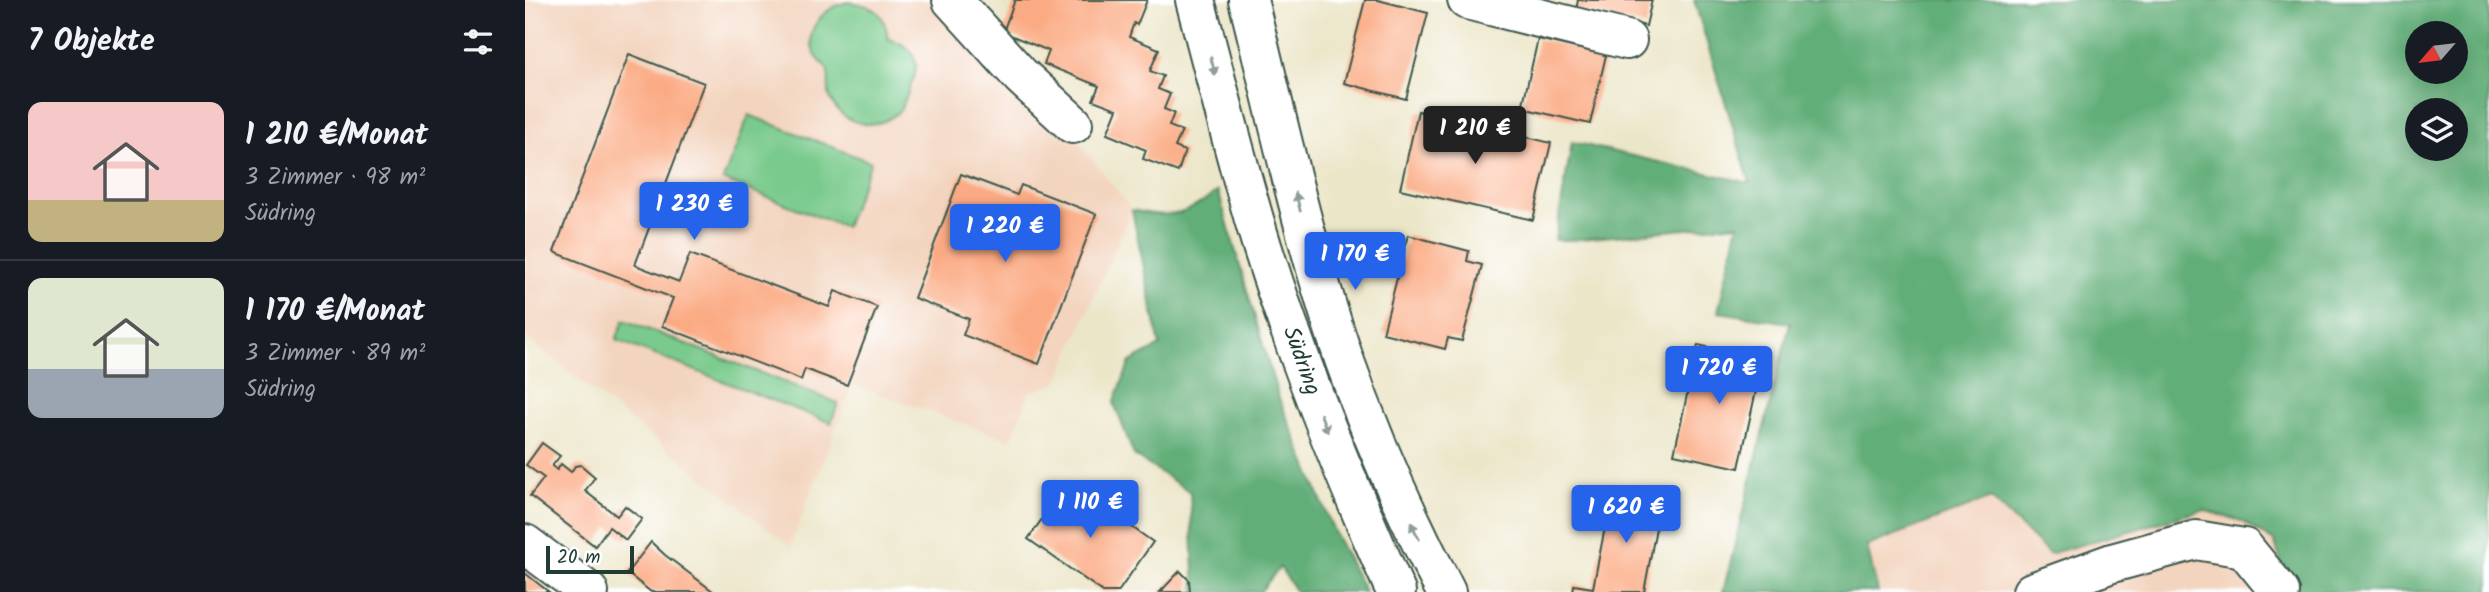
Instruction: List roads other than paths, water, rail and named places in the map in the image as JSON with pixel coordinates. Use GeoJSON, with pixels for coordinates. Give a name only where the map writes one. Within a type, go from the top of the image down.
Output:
{"type":"FeatureCollection","features":[{"type":"Feature","properties":{"kind":"main road"},"geometry":{"type":"LineString","coordinates":[[952,0],[1021,76],[1073,124]]}},
{"type":"Feature","properties":{"kind":"main road","name":"Südring"},"geometry":{"type":"LineString","coordinates":[[1195,0],[1261,245],[1305,376],[1352,493],[1396,592]]}},
{"type":"Feature","properties":{"kind":"main road","name":"Südring"},"geometry":{"type":"LineString","coordinates":[[1248,0],[1301,215],[1344,359],[1405,513],[1446,592]]}},
{"type":"Feature","properties":{"kind":"main road"},"geometry":{"type":"LineString","coordinates":[[1467,0],[1627,40]]}},
{"type":"Feature","properties":{"kind":"main road"},"geometry":{"type":"LineString","coordinates":[[2032,592],[2112,563],[2196,540],[2244,548],[2280,592]]}},
{"type":"Feature","properties":{"kind":"main road"},"geometry":{"type":"LineString","coordinates":[[525,544],[589,592]]}}]}
